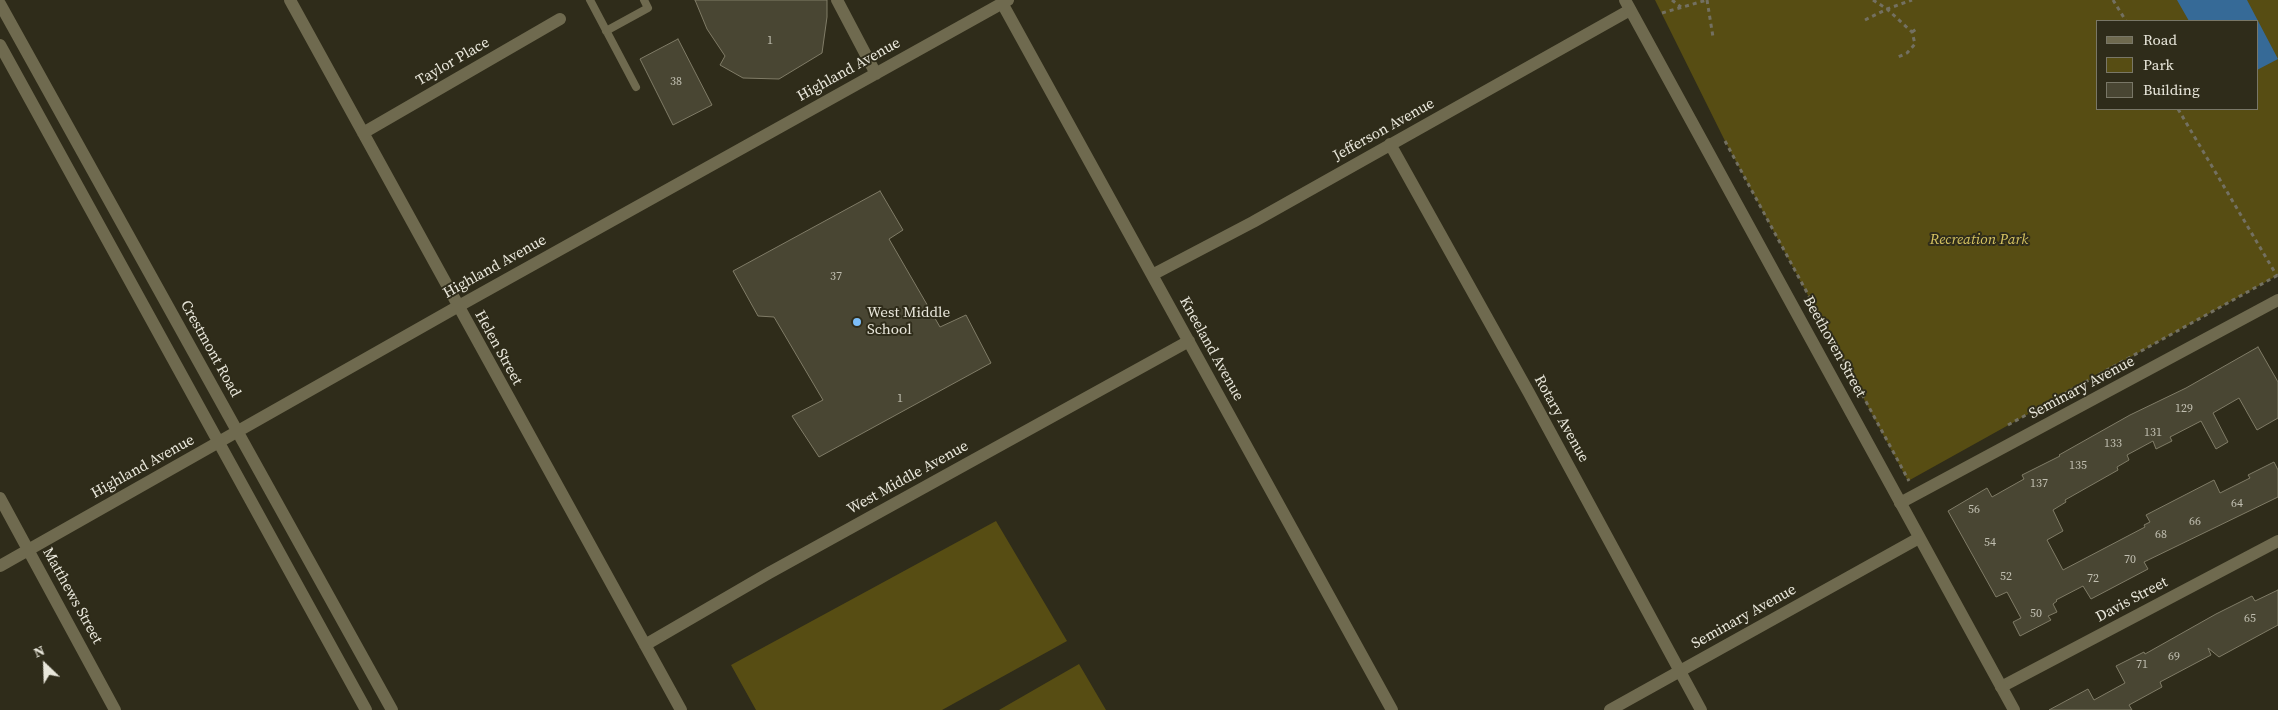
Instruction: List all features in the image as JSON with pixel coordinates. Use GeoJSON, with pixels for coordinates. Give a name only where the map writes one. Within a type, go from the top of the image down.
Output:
{"type":"FeatureCollection","features":[{"type":"Feature","properties":{"kind":"street","name":"Helen Street"},"geometry":{"type":"LineString","coordinates":[[290,0],[681,710]]}},
{"type":"Feature","properties":{"kind":"street"},"geometry":{"type":"LineString","coordinates":[[837,0],[876,74]]}},
{"type":"Feature","properties":{"kind":"street","name":"Highland Avenue"},"geometry":{"type":"LineString","coordinates":[[0,566],[239,432],[457,306],[1006,2]]}},
{"type":"Feature","properties":{"kind":"street","name":"Kneeland Avenue"},"geometry":{"type":"LineString","coordinates":[[1006,2],[1152,275],[1392,710]]}},
{"type":"Feature","properties":{"kind":"street","name":"Crestmont Road"},"geometry":{"type":"LineString","coordinates":[[0,4],[392,710]]}},
{"type":"Feature","properties":{"kind":"street","name":"Jefferson Avenue"},"geometry":{"type":"LineString","coordinates":[[1152,275],[1390,144],[1628,5]]}},
{"type":"Feature","properties":{"kind":"street","name":"Beethoven Street"},"geometry":{"type":"LineString","coordinates":[[1628,5],[2014,710]]}},
{"type":"Feature","properties":{"kind":"street","name":"Taylor Place"},"geometry":{"type":"LineString","coordinates":[[363,133],[560,19]]}},
{"type":"Feature","properties":{"kind":"street"},"geometry":{"type":"LineString","coordinates":[[0,45],[363,706],[380,689]]}},
{"type":"Feature","properties":{"kind":"street","name":"Rotary Avenue"},"geometry":{"type":"LineString","coordinates":[[1390,144],[1529,393],[1702,710]]}},
{"type":"Feature","properties":{"kind":"street","name":"Seminary Avenue"},"geometry":{"type":"LineString","coordinates":[[1900,503],[2278,300]]}},
{"type":"Feature","properties":{"kind":"street","name":"West Middle Avenue"},"geometry":{"type":"LineString","coordinates":[[645,645],[769,573],[1189,341]]}},
{"type":"Feature","properties":{"kind":"street","name":"Matthews Street"},"geometry":{"type":"LineString","coordinates":[[0,498],[116,710]]}},
{"type":"Feature","properties":{"kind":"street","name":"Seminary Avenue"},"geometry":{"type":"LineString","coordinates":[[1610,710],[1919,538]]}},
{"type":"Feature","properties":{"kind":"street","name":"Davis Street"},"geometry":{"type":"LineString","coordinates":[[2001,687],[2278,541]]}},
{"type":"Feature","properties":{"kind":"lane"},"geometry":{"type":"LineString","coordinates":[[590,0],[636,87]]}},
{"type":"Feature","properties":{"kind":"lane"},"geometry":{"type":"LineString","coordinates":[[606,31],[648,8],[644,0]]}},
{"type":"Feature","properties":{"kind":"path"},"geometry":{"type":"LineString","coordinates":[[1672,0],[1682,8]]}},
{"type":"Feature","properties":{"kind":"path"},"geometry":{"type":"LineString","coordinates":[[1662,13],[1707,0],[1713,37]]}},
{"type":"Feature","properties":{"kind":"path"},"geometry":{"type":"LineString","coordinates":[[1872,0],[1887,9],[1912,32],[1915,44],[1907,53],[1898,57]]}},
{"type":"Feature","properties":{"kind":"path"},"geometry":{"type":"LineString","coordinates":[[1865,20],[1887,9],[1912,0]]}},
{"type":"Feature","properties":{"kind":"path"},"geometry":{"type":"LineString","coordinates":[[2114,0],[2125,20]]}},
{"type":"Feature","properties":{"kind":"path"},"geometry":{"type":"LineString","coordinates":[[1912,32],[1918,28]]}},
{"type":"Feature","properties":{"kind":"path"},"geometry":{"type":"LineString","coordinates":[[2003,428],[2278,275],[2179,110]]}},
{"type":"Feature","properties":{"kind":"path"},"geometry":{"type":"LineString","coordinates":[[1725,141],[1908,481],[1917,476]]}},
{"type":"Feature","properties":{"kind":"green space","name":"Recreation Park"},"geometry":{"type":"Polygon","coordinates":[[[1655,0],[2278,0],[2278,275],[1908,481],[1725,141],[1655,0]]]}},
{"type":"Feature","properties":{"kind":"green space"},"geometry":{"type":"Polygon","coordinates":[[[996,521],[1067,641],[942,710],[756,710],[731,665],[996,521]]]}},
{"type":"Feature","properties":{"kind":"green space"},"geometry":{"type":"Polygon","coordinates":[[[1079,664],[1106,710],[999,710],[1079,664]]]}},
{"type":"Feature","properties":{"kind":"water"},"geometry":{"type":"Polygon","coordinates":[[[2177,0],[2247,0],[2258,20],[2188,20],[2177,0]]]}},
{"type":"Feature","properties":{"kind":"water"},"geometry":{"type":"Polygon","coordinates":[[[2258,21],[2278,59],[2258,69],[2258,21]]]}},
{"type":"Feature","properties":{"kind":"building"},"geometry":{"type":"Polygon","coordinates":[[[695,0],[827,0],[827,17],[822,53],[779,79],[743,78],[720,65],[725,56],[707,29],[695,0]]]}},
{"type":"Feature","properties":{"kind":"building"},"geometry":{"type":"Polygon","coordinates":[[[678,39],[712,105],[673,125],[640,59],[678,39]]]}},
{"type":"Feature","properties":{"kind":"building","name":"West Middle School"},"geometry":{"type":"Polygon","coordinates":[[[880,191],[903,230],[889,239],[940,327],[966,315],[991,363],[819,457],[792,416],[823,400],[774,317],[758,316],[733,271],[880,191]]]}},
{"type":"Feature","properties":{"kind":"building"},"geometry":{"type":"Polygon","coordinates":[[[2258,347],[2278,382],[2278,418],[2257,430],[2239,398],[2213,413],[2228,442],[2216,449],[2201,421],[2170,437],[2172,441],[2156,449],[2153,441],[2127,455],[2129,460],[2117,467],[2118,470],[2065,500],[2066,502],[2053,510],[2063,531],[2047,540],[2063,570],[2145,527],[2144,525],[2150,522],[2146,515],[2214,480],[2220,493],[2250,478],[2248,475],[2274,462],[2278,470],[2278,497],[2144,562],[2148,569],[2091,599],[2083,586],[2056,600],[2053,604],[2057,612],[2048,616],[2051,620],[2020,636],[2013,622],[2021,618],[2007,592],[1996,597],[1948,511],[1987,488],[1992,497],[2024,479],[2022,475],[2060,456],[2130,415],[2186,388],[2258,347]]]}},
{"type":"Feature","properties":{"kind":"building"},"geometry":{"type":"Polygon","coordinates":[[[2278,590],[2278,625],[2219,657],[2208,648],[2211,655],[2160,682],[2162,687],[2129,705],[2132,710],[2049,710],[2088,689],[2094,700],[2125,683],[2116,666],[2144,652],[2145,654],[2252,596],[2255,601],[2278,590]]]}},
{"type":"Feature","properties":{"kind":"place","name":"West Middle School"},"geometry":{"type":"Point","coordinates":[857,322]}}]}
